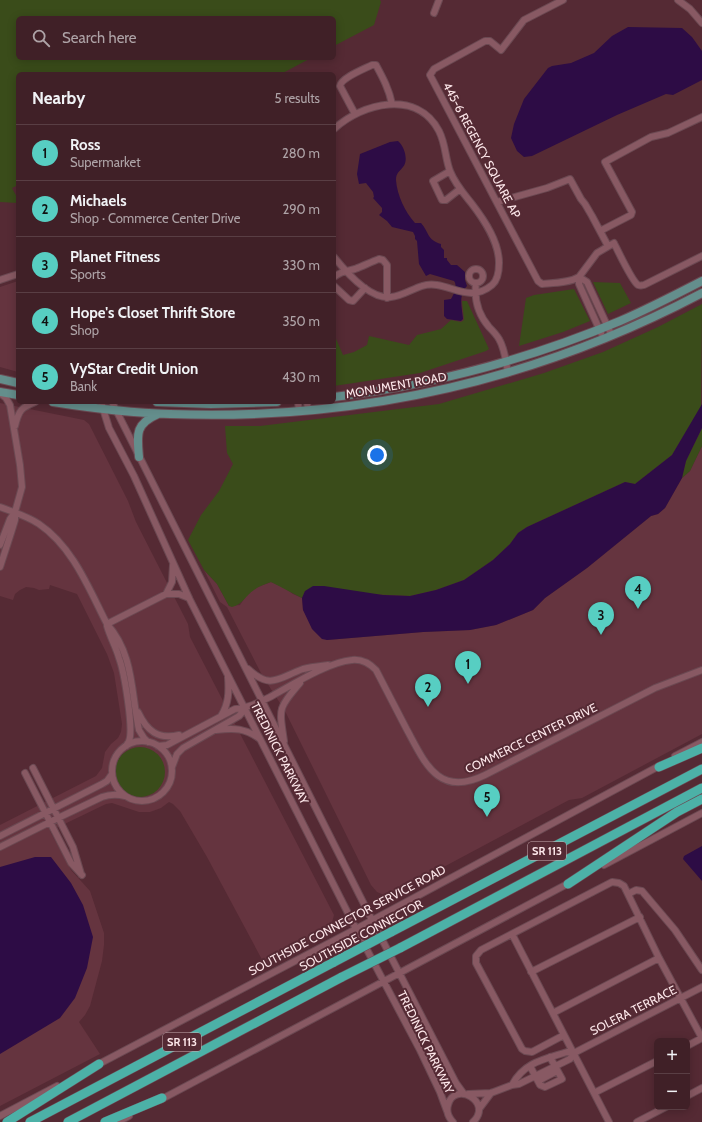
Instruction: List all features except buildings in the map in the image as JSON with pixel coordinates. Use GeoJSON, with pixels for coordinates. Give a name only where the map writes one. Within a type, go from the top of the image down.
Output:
{"type":"FeatureCollection","features":[{"type":"Feature","properties":{"kind":"highway"},"geometry":{"type":"LineString","coordinates":[[659,767],[702,748]]}},
{"type":"Feature","properties":{"kind":"highway","name":"SOUTHSIDE CONNECTOR"},"geometry":{"type":"LineString","coordinates":[[30,1122],[702,769]]}},
{"type":"Feature","properties":{"kind":"highway","name":"SR 113"},"geometry":{"type":"LineString","coordinates":[[68,1122],[702,788]]}},
{"type":"Feature","properties":{"kind":"highway"},"geometry":{"type":"LineString","coordinates":[[568,884],[677,812],[702,799]]}},
{"type":"Feature","properties":{"kind":"highway"},"geometry":{"type":"LineString","coordinates":[[7,1122],[99,1064]]}},
{"type":"Feature","properties":{"kind":"highway"},"geometry":{"type":"LineString","coordinates":[[105,1122],[162,1098]]}},
{"type":"Feature","properties":{"kind":"main road","name":"MONUMENT ROAD"},"geometry":{"type":"LineString","coordinates":[[336,397],[417,384],[506,362],[603,327],[643,310],[702,281]]}},
{"type":"Feature","properties":{"kind":"main road","name":"MONUMENT ROAD"},"geometry":{"type":"LineString","coordinates":[[86,404],[114,406],[160,414],[247,415],[299,412],[400,399],[467,384],[544,362],[641,324],[702,293]]}},
{"type":"Feature","properties":{"kind":"main road"},"geometry":{"type":"LineString","coordinates":[[0,379],[16,383]]}},
{"type":"Feature","properties":{"kind":"main road"},"geometry":{"type":"LineString","coordinates":[[0,392],[16,395]]}},
{"type":"Feature","properties":{"kind":"main road"},"geometry":{"type":"LineString","coordinates":[[139,457],[137,436],[140,428],[147,420],[160,414]]}},
{"type":"Feature","properties":{"kind":"street"},"geometry":{"type":"LineString","coordinates":[[434,13],[439,0]]}},
{"type":"Feature","properties":{"kind":"street","name":"445-6 REGENCY SQUARE AP"},"geometry":{"type":"LineString","coordinates":[[562,0],[524,20],[501,50],[490,42],[485,41],[434,69],[430,74],[538,281],[542,284],[575,280],[579,278]]}},
{"type":"Feature","properties":{"kind":"street"},"geometry":{"type":"LineString","coordinates":[[678,0],[690,9],[702,23]]}},
{"type":"Feature","properties":{"kind":"street"},"geometry":{"type":"LineString","coordinates":[[355,114],[340,86],[341,83],[345,79],[372,65],[376,65],[385,81],[390,93],[392,104]]}},
{"type":"Feature","properties":{"kind":"street"},"geometry":{"type":"LineString","coordinates":[[336,127],[355,114],[367,109],[392,104],[417,109],[433,122],[444,142],[450,171],[460,189],[482,217],[497,247],[499,270],[497,279],[492,285],[475,294],[464,293],[426,284],[397,296],[387,298],[381,297],[365,288],[345,271],[336,260]]}},
{"type":"Feature","properties":{"kind":"street"},"geometry":{"type":"LineString","coordinates":[[600,231],[631,215],[632,212],[605,162],[651,137],[673,132],[702,117]]}},
{"type":"Feature","properties":{"kind":"street"},"geometry":{"type":"LineString","coordinates":[[450,171],[433,181],[440,197],[442,200],[446,200],[460,189]]}},
{"type":"Feature","properties":{"kind":"street"},"geometry":{"type":"LineString","coordinates":[[497,202],[547,188],[570,179],[580,199],[585,204],[600,231],[611,244],[633,279],[640,286],[702,256]]}},
{"type":"Feature","properties":{"kind":"street"},"geometry":{"type":"LineString","coordinates":[[611,244],[597,253],[579,278],[579,284],[588,304],[603,327],[612,336]]}},
{"type":"Feature","properties":{"kind":"street"},"geometry":{"type":"LineString","coordinates":[[336,275],[379,259],[383,260],[387,265],[387,298]]}},
{"type":"Feature","properties":{"kind":"street"},"geometry":{"type":"LineString","coordinates":[[0,280],[16,275]]}},
{"type":"Feature","properties":{"kind":"street"},"geometry":{"type":"LineString","coordinates":[[579,278],[587,282],[596,301],[603,327],[604,339]]}},
{"type":"Feature","properties":{"kind":"street"},"geometry":{"type":"LineString","coordinates":[[476,283],[475,294],[478,308],[482,318],[500,341],[508,373]]}},
{"type":"Feature","properties":{"kind":"street"},"geometry":{"type":"LineString","coordinates":[[336,288],[349,300],[353,301],[365,288]]}},
{"type":"Feature","properties":{"kind":"street"},"geometry":{"type":"LineString","coordinates":[[588,304],[596,301]]}},
{"type":"Feature","properties":{"kind":"street"},"geometry":{"type":"LineString","coordinates":[[0,392],[10,405],[22,487],[15,512],[15,520],[0,567]]}},
{"type":"Feature","properties":{"kind":"street"},"geometry":{"type":"LineString","coordinates":[[14,431],[22,408],[31,404]]}},
{"type":"Feature","properties":{"kind":"street"},"geometry":{"type":"LineString","coordinates":[[298,404],[299,412]]}},
{"type":"Feature","properties":{"kind":"street"},"geometry":{"type":"LineString","coordinates":[[307,404],[308,411]]}},
{"type":"Feature","properties":{"kind":"street","name":"TREDINICK PARKWAY"},"geometry":{"type":"LineString","coordinates":[[102,405],[110,428],[134,476],[189,598],[440,1092],[448,1116],[453,1122]]}},
{"type":"Feature","properties":{"kind":"street","name":"TREDINICK PARKWAY"},"geometry":{"type":"LineString","coordinates":[[114,406],[372,920],[456,1083],[466,1094],[474,1098],[479,1109]]}},
{"type":"Feature","properties":{"kind":"street"},"geometry":{"type":"LineString","coordinates":[[0,507],[15,512],[39,524],[50,532],[64,547],[74,562],[126,657],[130,671],[139,730],[148,742]]}},
{"type":"Feature","properties":{"kind":"street"},"geometry":{"type":"LineString","coordinates":[[0,545],[10,519],[15,512]]}},
{"type":"Feature","properties":{"kind":"street"},"geometry":{"type":"LineString","coordinates":[[166,594],[172,582],[173,563]]}},
{"type":"Feature","properties":{"kind":"street"},"geometry":{"type":"LineString","coordinates":[[107,624],[166,594],[179,594],[189,598]]}},
{"type":"Feature","properties":{"kind":"street"},"geometry":{"type":"LineString","coordinates":[[107,624],[109,636],[119,657],[126,689],[131,731],[129,741],[115,758],[112,766],[112,774],[117,787],[127,797]]}},
{"type":"Feature","properties":{"kind":"street","name":"COMMERCE CENTER DRIVE"},"geometry":{"type":"LineString","coordinates":[[158,746],[167,745],[185,734],[235,709],[246,708],[262,701],[333,664],[352,660],[362,661],[372,665],[376,670],[430,770],[451,782],[459,783],[474,781],[655,688],[702,670]]}},
{"type":"Feature","properties":{"kind":"street"},"geometry":{"type":"LineString","coordinates":[[244,666],[256,677],[269,681],[279,679],[304,669],[333,664]]}},
{"type":"Feature","properties":{"kind":"street"},"geometry":{"type":"LineString","coordinates":[[221,716],[228,702],[228,674]]}},
{"type":"Feature","properties":{"kind":"street"},"geometry":{"type":"LineString","coordinates":[[285,747],[281,720],[282,708],[302,680]]}},
{"type":"Feature","properties":{"kind":"street"},"geometry":{"type":"LineString","coordinates":[[136,707],[146,727],[154,733],[172,737],[185,734]]}},
{"type":"Feature","properties":{"kind":"street","name":"COMMERCE CENTER DRIVE"},"geometry":{"type":"LineString","coordinates":[[171,769],[177,754],[183,748],[239,716],[246,708]]}},
{"type":"Feature","properties":{"kind":"street"},"geometry":{"type":"LineString","coordinates":[[213,731],[240,729],[251,732],[261,740]]}},
{"type":"Feature","properties":{"kind":"street"},"geometry":{"type":"LineString","coordinates":[[0,848],[109,794],[115,794],[142,801],[150,800],[158,796],[164,791],[171,777],[171,769],[167,756],[158,746],[148,742],[132,743],[125,746]]}},
{"type":"Feature","properties":{"kind":"street","name":"SOUTHSIDE CONNECTOR SERVICE ROAD"},"geometry":{"type":"LineString","coordinates":[[0,1116],[356,929],[659,767],[685,750],[702,742]]}},
{"type":"Feature","properties":{"kind":"street"},"geometry":{"type":"LineString","coordinates":[[25,773],[72,864],[82,875],[73,847],[33,768]]}},
{"type":"Feature","properties":{"kind":"street"},"geometry":{"type":"LineString","coordinates":[[0,836],[102,784],[107,781],[112,774]]}},
{"type":"Feature","properties":{"kind":"street"},"geometry":{"type":"LineString","coordinates":[[118,1122],[702,813]]}},
{"type":"Feature","properties":{"kind":"street"},"geometry":{"type":"LineString","coordinates":[[564,1035],[532,1052],[522,1049],[476,963],[476,956],[481,950],[612,882],[619,883],[624,886],[659,958],[702,1038],[690,1044]]}},
{"type":"Feature","properties":{"kind":"street"},"geometry":{"type":"LineString","coordinates":[[628,894],[636,890],[642,891],[675,930],[702,970]]}},
{"type":"Feature","properties":{"kind":"street"},"geometry":{"type":"LineString","coordinates":[[531,972],[640,917]]}},
{"type":"Feature","properties":{"kind":"street"},"geometry":{"type":"LineString","coordinates":[[512,934],[609,1122]]}},
{"type":"Feature","properties":{"kind":"street"},"geometry":{"type":"LineString","coordinates":[[553,1013],[659,958]]}},
{"type":"Feature","properties":{"kind":"street","name":"SOLERA TERRACE"},"geometry":{"type":"LineString","coordinates":[[466,1094],[491,1093],[512,1085],[520,1084],[556,1069],[570,1059],[574,1053],[702,986]]}},
{"type":"Feature","properties":{"kind":"street","name":"SOLERA TERRACE"},"geometry":{"type":"LineString","coordinates":[[512,1085],[516,1078],[539,1060],[567,1052],[574,1053]]}},
{"type":"Feature","properties":{"kind":"street"},"geometry":{"type":"LineString","coordinates":[[530,1066],[540,1085],[545,1087],[562,1079],[550,1057]]}},
{"type":"Feature","properties":{"kind":"street"},"geometry":{"type":"LineString","coordinates":[[594,1093],[654,1063]]}},
{"type":"Feature","properties":{"kind":"street"},"geometry":{"type":"LineString","coordinates":[[690,1094],[702,1088]]}},
{"type":"Feature","properties":{"kind":"street"},"geometry":{"type":"LineString","coordinates":[[475,1120],[479,1109],[491,1093]]}},
{"type":"Feature","properties":{"kind":"street"},"geometry":{"type":"LineString","coordinates":[[447,1111],[451,1098],[460,1094],[466,1094]]}},
{"type":"Feature","properties":{"kind":"street"},"geometry":{"type":"LineString","coordinates":[[637,1122],[660,1110]]}},
{"type":"Feature","properties":{"kind":"shaded area"},"geometry":{"type":"Polygon","coordinates":[[[628,27],[682,28],[692,37],[702,51],[702,80],[673,95],[666,94],[617,115],[532,156],[524,157],[517,151],[511,138],[514,124],[524,99],[548,68],[571,63],[594,53],[612,36],[628,27]]]}},
{"type":"Feature","properties":{"kind":"shaded area"},"geometry":{"type":"Polygon","coordinates":[[[398,141],[404,150],[406,157],[405,164],[397,174],[396,178],[398,192],[405,209],[415,223],[421,223],[431,238],[441,244],[441,247],[444,250],[444,258],[447,258],[451,265],[457,265],[465,272],[467,286],[462,293],[461,306],[463,319],[461,321],[447,319],[444,316],[444,300],[451,299],[456,288],[454,281],[430,274],[426,276],[419,264],[417,241],[413,232],[392,227],[379,215],[382,212],[382,208],[373,198],[373,192],[366,183],[359,184],[357,174],[360,154],[390,142],[398,141]]]}},
{"type":"Feature","properties":{"kind":"shaded area"},"geometry":{"type":"Polygon","coordinates":[[[16,282],[16,371],[0,367],[0,287],[16,282]]]}},
{"type":"Feature","properties":{"kind":"shaded area"},"geometry":{"type":"Polygon","coordinates":[[[0,403],[84,420],[89,424],[128,501],[136,522],[188,624],[190,637],[334,915],[329,933],[266,967],[207,857],[180,811],[173,804],[169,802],[161,808],[150,812],[139,812],[112,803],[106,804],[50,831],[71,870],[90,891],[104,933],[102,961],[90,1006],[79,1022],[100,1054],[0,1106],[0,825],[96,776],[102,768],[105,752],[118,738],[121,732],[122,724],[114,673],[107,654],[77,594],[50,585],[49,589],[39,590],[26,587],[15,594],[13,600],[0,596],[0,403]]]}},
{"type":"Feature","properties":{"kind":"shaded area"},"geometry":{"type":"Polygon","coordinates":[[[702,404],[702,428],[686,461],[682,478],[665,508],[658,514],[651,516],[587,568],[545,598],[533,610],[496,625],[470,630],[423,632],[327,640],[322,639],[312,629],[303,610],[302,598],[305,591],[313,586],[324,586],[383,595],[410,596],[436,590],[464,580],[493,560],[510,544],[518,533],[527,527],[625,482],[635,484],[672,455],[702,404]]]}},
{"type":"Feature","properties":{"kind":"shaded area"},"geometry":{"type":"Polygon","coordinates":[[[702,446],[702,734],[582,798],[569,800],[393,894],[384,895],[377,892],[371,885],[285,711],[262,675],[227,607],[220,602],[204,570],[217,584],[229,606],[240,605],[246,596],[255,588],[271,582],[283,587],[302,598],[303,610],[327,640],[423,632],[470,630],[496,625],[533,610],[545,598],[587,568],[651,516],[658,514],[665,508],[682,478],[690,471],[702,446]]]}},
{"type":"Feature","properties":{"kind":"shaded area"},"geometry":{"type":"Polygon","coordinates":[[[702,846],[702,881],[683,859],[684,856],[702,846]]]}},
{"type":"Feature","properties":{"kind":"shaded area"},"geometry":{"type":"Polygon","coordinates":[[[35,857],[51,857],[71,883],[83,905],[93,937],[87,968],[75,998],[60,1018],[0,1054],[0,867],[35,857]]]}},
{"type":"Feature","properties":{"kind":"green space"},"geometry":{"type":"Polygon","coordinates":[[[0,0],[380,0],[381,2],[374,25],[336,45],[336,16],[16,16],[16,60],[307,60],[285,72],[16,72],[16,186],[12,188],[16,195],[16,203],[0,202],[0,0]]]}},
{"type":"Feature","properties":{"kind":"green space"},"geometry":{"type":"Polygon","coordinates":[[[593,282],[620,283],[631,303],[608,314],[593,282]]]}},
{"type":"Feature","properties":{"kind":"green space"},"geometry":{"type":"Polygon","coordinates":[[[574,289],[590,321],[563,332],[519,346],[526,298],[534,295],[574,289]]]}},
{"type":"Feature","properties":{"kind":"green space"},"geometry":{"type":"Polygon","coordinates":[[[462,301],[467,301],[489,349],[420,373],[336,386],[336,339],[343,355],[354,352],[367,345],[369,336],[409,345],[417,335],[441,329],[451,320],[461,322],[464,320],[462,301]]]}},
{"type":"Feature","properties":{"kind":"green space"},"geometry":{"type":"Polygon","coordinates":[[[702,304],[701,407],[672,455],[635,484],[625,482],[527,527],[518,533],[510,544],[493,560],[464,580],[436,590],[410,596],[305,591],[302,598],[271,582],[262,585],[251,592],[239,604],[232,607],[229,606],[217,584],[204,570],[188,540],[201,515],[219,491],[233,464],[227,453],[225,426],[260,426],[439,404],[544,373],[603,352],[658,327],[702,304]]]}},
{"type":"Feature","properties":{"kind":"green space"},"geometry":{"type":"Polygon","coordinates":[[[702,428],[702,446],[690,471],[682,478],[686,461],[702,428]]]}},
{"type":"Feature","properties":{"kind":"green space"},"geometry":{"type":"Polygon","coordinates":[[[140,747],[150,749],[158,754],[163,762],[165,772],[163,782],[158,790],[150,795],[140,797],[130,795],[122,790],[117,782],[115,772],[117,762],[122,754],[130,749],[140,747]]]}},
{"type":"Feature","properties":{"kind":"place","name":"Hope's Closet Thrift Store"},"geometry":{"type":"Point","coordinates":[638,609]}},
{"type":"Feature","properties":{"kind":"place","name":"Planet Fitness"},"geometry":{"type":"Point","coordinates":[601,635]}},
{"type":"Feature","properties":{"kind":"place","name":"Ross"},"geometry":{"type":"Point","coordinates":[468,684]}},
{"type":"Feature","properties":{"kind":"place","name":"Michaels"},"geometry":{"type":"Point","coordinates":[428,707]}},
{"type":"Feature","properties":{"kind":"place","name":"VyStar Credit Union"},"geometry":{"type":"Point","coordinates":[487,817]}}]}
